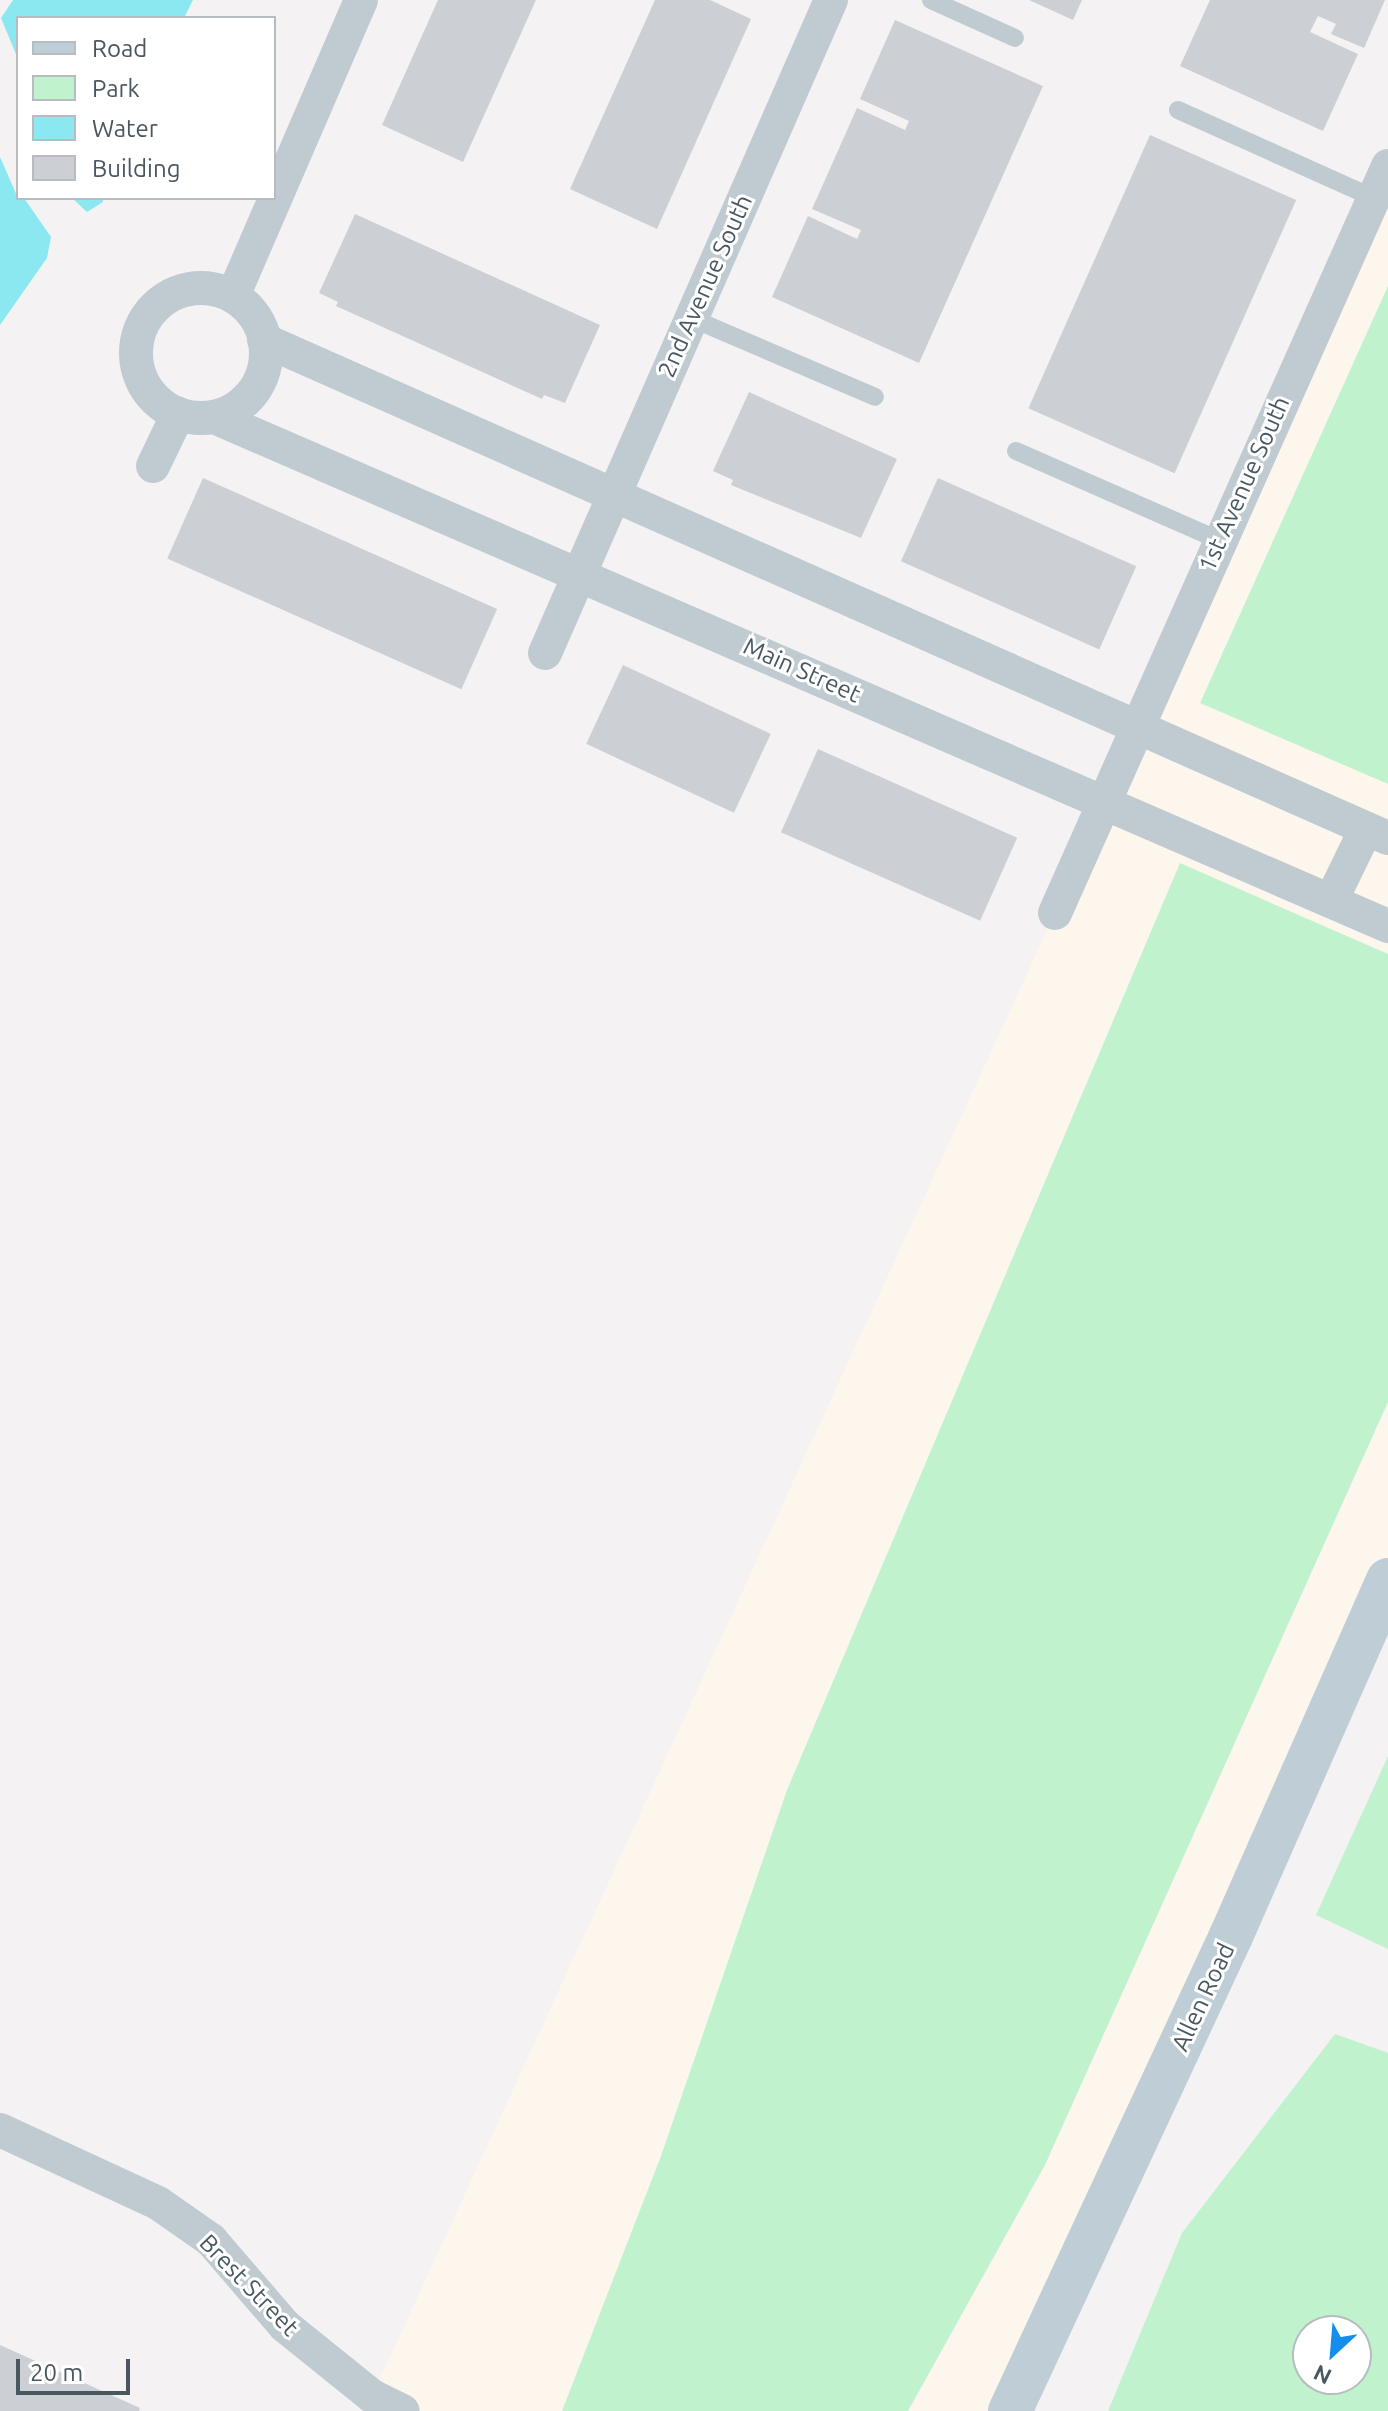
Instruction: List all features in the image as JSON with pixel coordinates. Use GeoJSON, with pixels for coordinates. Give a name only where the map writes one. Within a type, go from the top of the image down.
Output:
{"type":"FeatureCollection","features":[{"type":"Feature","properties":{"kind":"main road","name":"Allen Road"},"geometry":{"type":"LineString","coordinates":[[1010,2411],[1231,1936],[1388,1580]]}},
{"type":"Feature","properties":{"kind":"street"},"geometry":{"type":"LineString","coordinates":[[276,197],[361,0]]}},
{"type":"Feature","properties":{"kind":"street","name":"2nd Avenue South"},"geometry":{"type":"LineString","coordinates":[[545,653],[831,0]]}},
{"type":"Feature","properties":{"kind":"street","name":"1st Avenue South"},"geometry":{"type":"LineString","coordinates":[[1055,913],[1134,728],[1388,166]]}},
{"type":"Feature","properties":{"kind":"street"},"geometry":{"type":"LineString","coordinates":[[233,296],[275,200]]}},
{"type":"Feature","properties":{"kind":"street"},"geometry":{"type":"LineString","coordinates":[[189,289],[233,296],[256,319],[264,340],[260,381],[247,399],[214,417],[178,414],[144,384],[136,363],[144,321],[158,303],[189,289]]}},
{"type":"Feature","properties":{"kind":"street"},"geometry":{"type":"LineString","coordinates":[[264,340],[614,493],[1134,728],[1377,833],[1331,901]]}},
{"type":"Feature","properties":{"kind":"street"},"geometry":{"type":"LineString","coordinates":[[153,466],[178,414]]}},
{"type":"Feature","properties":{"kind":"street","name":"Main Street"},"geometry":{"type":"LineString","coordinates":[[214,417],[581,572],[1388,926]]}},
{"type":"Feature","properties":{"kind":"street","name":"Brest Street"},"geometry":{"type":"LineString","coordinates":[[0,2130],[158,2203],[211,2240],[285,2326],[372,2396],[403,2411]]}},
{"type":"Feature","properties":{"kind":"lane"},"geometry":{"type":"LineString","coordinates":[[931,0],[1015,38]]}},
{"type":"Feature","properties":{"kind":"lane"},"geometry":{"type":"LineString","coordinates":[[1178,110],[1374,198]]}},
{"type":"Feature","properties":{"kind":"lane"},"geometry":{"type":"LineString","coordinates":[[691,318],[875,397]]}},
{"type":"Feature","properties":{"kind":"lane"},"geometry":{"type":"LineString","coordinates":[[1016,451],[1219,540]]}},
{"type":"Feature","properties":{"kind":"shaded area"},"geometry":{"type":"Polygon","coordinates":[[[1388,166],[1388,1580],[1010,2411],[402,2411],[372,2396],[1055,913],[1388,166]]]}},
{"type":"Feature","properties":{"kind":"green space"},"geometry":{"type":"Polygon","coordinates":[[[1388,286],[1388,784],[1200,703],[1388,286]]]}},
{"type":"Feature","properties":{"kind":"green space"},"geometry":{"type":"Polygon","coordinates":[[[1180,863],[1388,954],[1388,1402],[1045,2165],[908,2411],[562,2411],[661,2156],[787,1790],[1180,863]]]}},
{"type":"Feature","properties":{"kind":"green space"},"geometry":{"type":"Polygon","coordinates":[[[1388,1756],[1388,1949],[1316,1915],[1388,1756]]]}},
{"type":"Feature","properties":{"kind":"green space"},"geometry":{"type":"Polygon","coordinates":[[[1335,2034],[1388,2053],[1388,2411],[1108,2411],[1182,2233],[1335,2034]]]}},
{"type":"Feature","properties":{"kind":"water"},"geometry":{"type":"Polygon","coordinates":[[[13,0],[193,0],[185,16],[16,16],[16,54],[1,18],[13,0]]]}},
{"type":"Feature","properties":{"kind":"water"},"geometry":{"type":"Polygon","coordinates":[[[0,157],[16,200],[25,200],[51,237],[47,258],[0,325],[0,157]]]}},
{"type":"Feature","properties":{"kind":"water"},"geometry":{"type":"Polygon","coordinates":[[[74,200],[103,200],[103,202],[87,212],[74,200]]]}},
{"type":"Feature","properties":{"kind":"building"},"geometry":{"type":"Polygon","coordinates":[[[438,0],[536,0],[463,162],[382,125],[438,0]]]}},
{"type":"Feature","properties":{"kind":"building"},"geometry":{"type":"Polygon","coordinates":[[[655,0],[710,0],[751,19],[657,229],[570,189],[655,0]]]}},
{"type":"Feature","properties":{"kind":"building"},"geometry":{"type":"Polygon","coordinates":[[[1029,0],[1082,0],[1073,20],[1029,0]]]}},
{"type":"Feature","properties":{"kind":"building"},"geometry":{"type":"Polygon","coordinates":[[[1210,0],[1385,0],[1364,48],[1331,34],[1336,24],[1318,16],[1310,32],[1358,54],[1323,131],[1180,66],[1210,0]]]}},
{"type":"Feature","properties":{"kind":"building"},"geometry":{"type":"Polygon","coordinates":[[[895,20],[1043,86],[919,363],[772,297],[808,216],[857,239],[861,230],[812,209],[857,108],[905,130],[909,121],[860,99],[895,20]]]}},
{"type":"Feature","properties":{"kind":"building"},"geometry":{"type":"Polygon","coordinates":[[[1150,135],[1296,200],[1175,473],[1028,408],[1150,135]]]}},
{"type":"Feature","properties":{"kind":"building"},"geometry":{"type":"Polygon","coordinates":[[[355,214],[600,325],[565,403],[544,395],[542,399],[336,306],[338,302],[319,293],[355,214]]]}},
{"type":"Feature","properties":{"kind":"building"},"geometry":{"type":"Polygon","coordinates":[[[749,392],[897,459],[861,538],[731,485],[733,480],[713,471],[749,392]]]}},
{"type":"Feature","properties":{"kind":"building"},"geometry":{"type":"Polygon","coordinates":[[[203,478],[497,609],[461,689],[167,558],[203,478]]]}},
{"type":"Feature","properties":{"kind":"building"},"geometry":{"type":"Polygon","coordinates":[[[938,478],[1136,566],[1099,649],[901,561],[938,478]]]}},
{"type":"Feature","properties":{"kind":"building"},"geometry":{"type":"Polygon","coordinates":[[[623,665],[771,734],[734,813],[586,744],[623,665]]]}},
{"type":"Feature","properties":{"kind":"building"},"geometry":{"type":"Polygon","coordinates":[[[818,749],[1017,838],[980,921],[781,832],[818,749]]]}},
{"type":"Feature","properties":{"kind":"building"},"geometry":{"type":"Polygon","coordinates":[[[0,2345],[140,2408],[139,2411],[0,2411],[0,2345]]]}}]}
